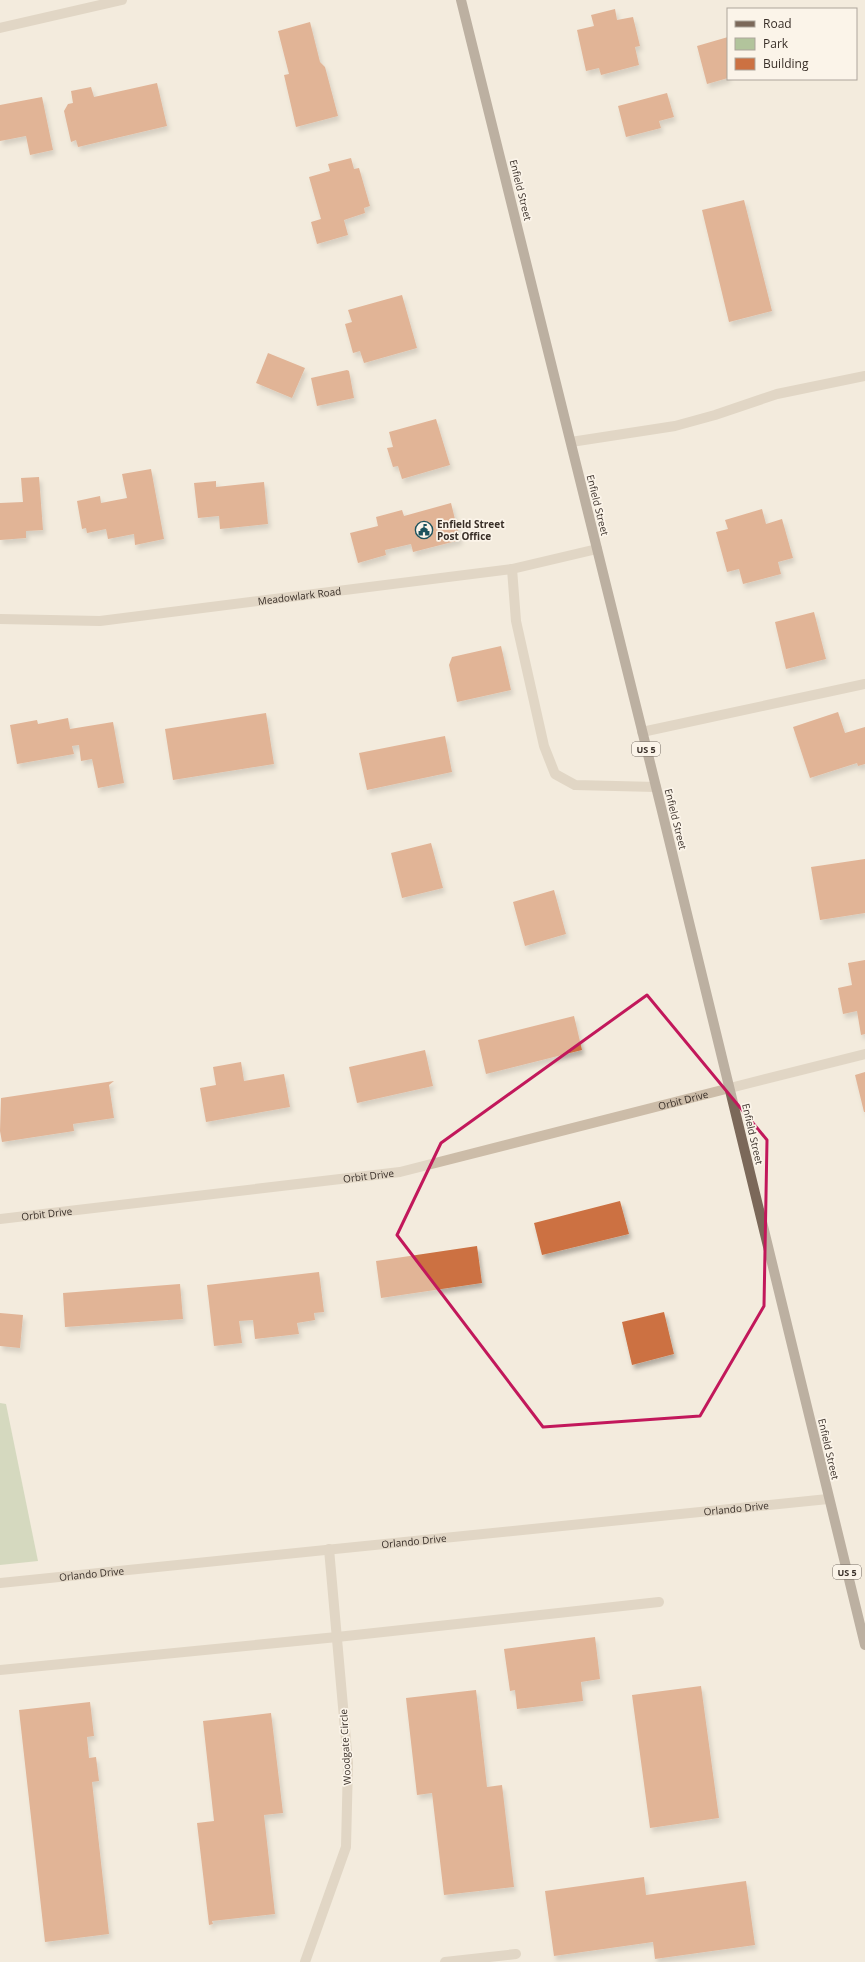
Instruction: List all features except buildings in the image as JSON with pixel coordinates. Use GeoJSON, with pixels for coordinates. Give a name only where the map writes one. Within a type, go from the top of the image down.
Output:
{"type":"FeatureCollection","features":[{"type":"Feature","properties":{"kind":"main road","name":"Enfield Street"},"geometry":{"type":"LineString","coordinates":[[461,0],[730,1088],[828,1499],[865,1645]]}},
{"type":"Feature","properties":{"kind":"street"},"geometry":{"type":"LineString","coordinates":[[0,28],[122,0]]}},
{"type":"Feature","properties":{"kind":"street"},"geometry":{"type":"LineString","coordinates":[[571,442],[675,426],[715,415],[777,394],[865,376]]}},
{"type":"Feature","properties":{"kind":"street","name":"Meadowlark Road"},"geometry":{"type":"LineString","coordinates":[[0,619],[100,621],[512,568],[597,549]]}},
{"type":"Feature","properties":{"kind":"street"},"geometry":{"type":"LineString","coordinates":[[512,568],[516,621],[544,746],[555,774],[575,785],[656,787]]}},
{"type":"Feature","properties":{"kind":"street"},"geometry":{"type":"LineString","coordinates":[[642,732],[865,684]]}},
{"type":"Feature","properties":{"kind":"street","name":"Orbit Drive"},"geometry":{"type":"LineString","coordinates":[[0,1219],[400,1172],[865,1054]]}},
{"type":"Feature","properties":{"kind":"street","name":"Orlando Drive"},"geometry":{"type":"LineString","coordinates":[[0,1583],[828,1499]]}},
{"type":"Feature","properties":{"kind":"street","name":"Woodgate Circle"},"geometry":{"type":"LineString","coordinates":[[305,1962],[346,1847],[348,1762],[328,1550]]}},
{"type":"Feature","properties":{"kind":"street"},"geometry":{"type":"LineString","coordinates":[[0,1670],[337,1637],[658,1602]]}},
{"type":"Feature","properties":{"kind":"street"},"geometry":{"type":"LineString","coordinates":[[445,1962],[516,1954]]}},
{"type":"Feature","properties":{"kind":"highlighted area"},"geometry":{"type":"Polygon","coordinates":[[[647,995],[767,1140],[764,1306],[700,1416],[543,1427],[397,1235],[441,1143],[647,995]]]}},
{"type":"Feature","properties":{"kind":"green space"},"geometry":{"type":"Polygon","coordinates":[[[0,1403],[6,1404],[38,1561],[0,1565],[0,1403]]]}},
{"type":"Feature","properties":{"kind":"place","name":"Enfield Street Post Office"},"geometry":{"type":"Point","coordinates":[424,530]}}]}
